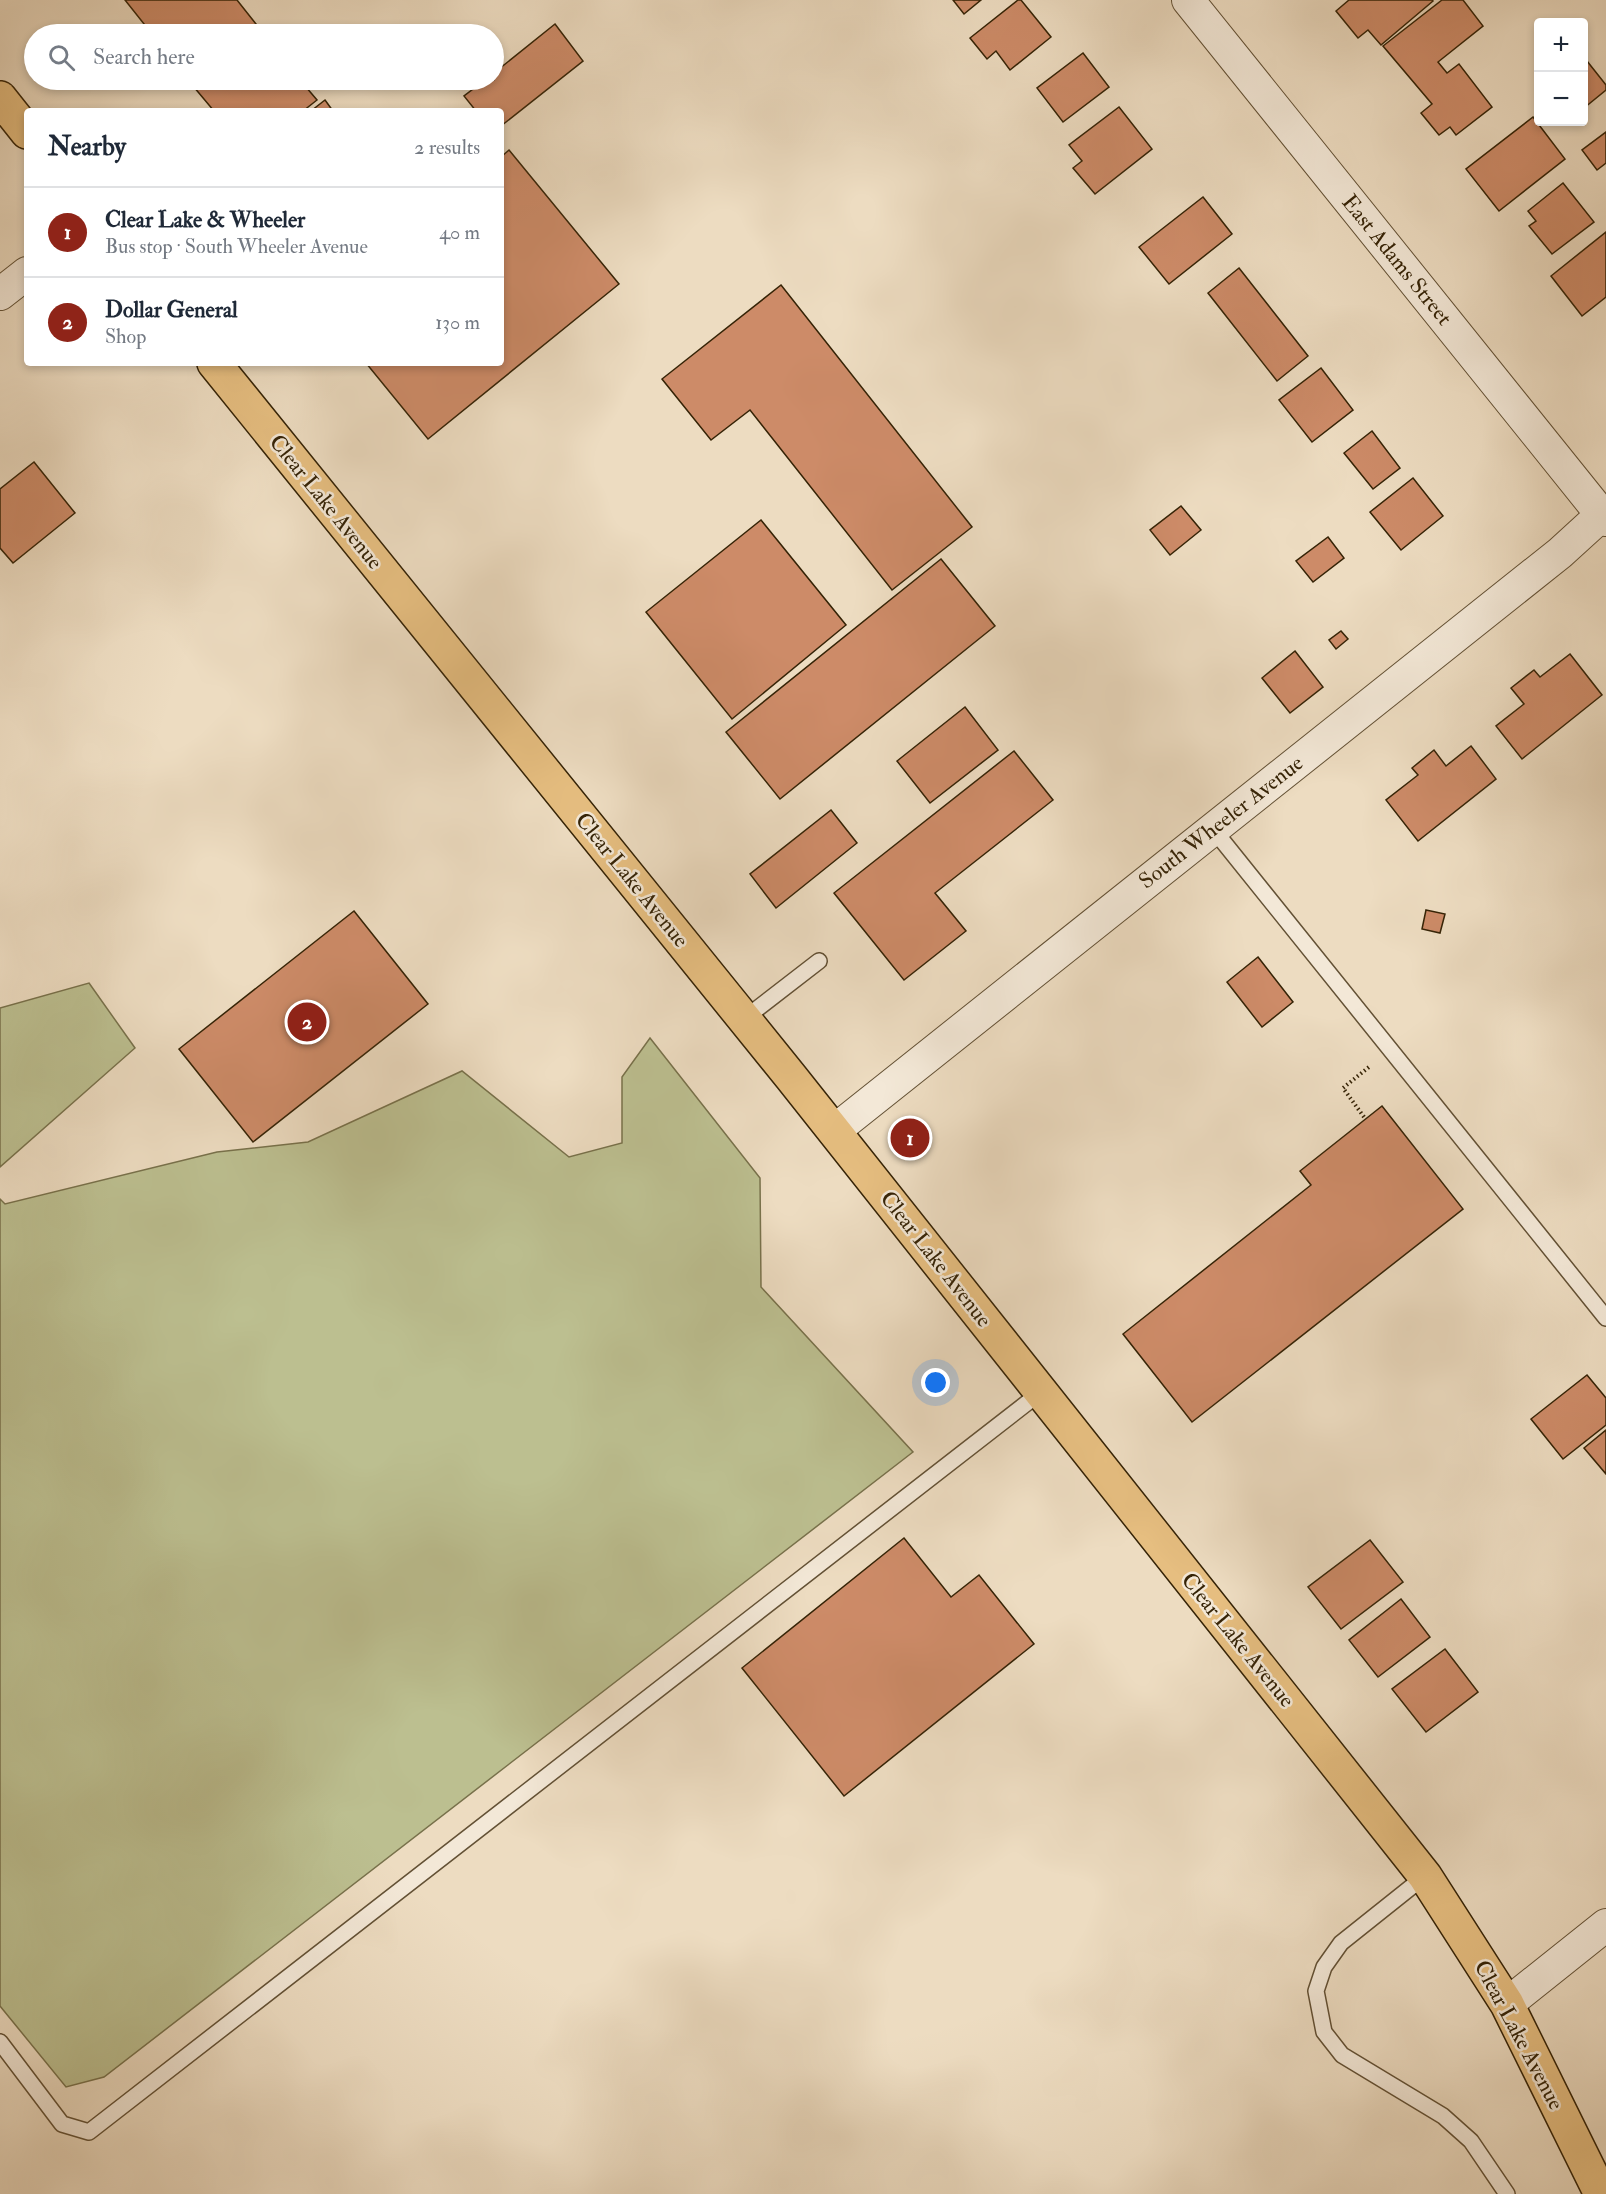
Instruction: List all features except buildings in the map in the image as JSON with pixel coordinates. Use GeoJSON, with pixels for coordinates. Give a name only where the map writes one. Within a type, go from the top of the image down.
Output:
{"type":"FeatureCollection","features":[{"type":"Feature","properties":{"kind":"main road"},"geometry":{"type":"LineString","coordinates":[[0,98],[24,128]]}},
{"type":"Feature","properties":{"kind":"main road","name":"Clear Lake Avenue"},"geometry":{"type":"LineString","coordinates":[[216,366],[834,1131],[1425,1876],[1507,2004],[1600,2194]]}},
{"type":"Feature","properties":{"kind":"street","name":"East Adams Street"},"geometry":{"type":"LineString","coordinates":[[1188,0],[1605,515]]}},
{"type":"Feature","properties":{"kind":"street"},"geometry":{"type":"LineString","coordinates":[[0,294],[24,275]]}},
{"type":"Feature","properties":{"kind":"street","name":"South Wheeler Avenue"},"geometry":{"type":"LineString","coordinates":[[834,1131],[1605,515]]}},
{"type":"Feature","properties":{"kind":"street"},"geometry":{"type":"LineString","coordinates":[[1507,2004],[1606,1925]]}},
{"type":"Feature","properties":{"kind":"lane"},"geometry":{"type":"LineString","coordinates":[[1213,829],[1606,1318]]}},
{"type":"Feature","properties":{"kind":"lane"},"geometry":{"type":"LineString","coordinates":[[744,1019],[819,961]]}},
{"type":"Feature","properties":{"kind":"lane"},"geometry":{"type":"LineString","coordinates":[[0,2042],[62,2124],[89,2132],[1041,1392]]}},
{"type":"Feature","properties":{"kind":"lane"},"geometry":{"type":"LineString","coordinates":[[1425,1876],[1341,1943],[1324,1967],[1316,1991],[1324,2032],[1342,2055],[1443,2116],[1471,2141],[1507,2194]]}},
{"type":"Feature","properties":{"kind":"path"},"geometry":{"type":"LineString","coordinates":[[1364,1117],[1343,1088],[1377,1060]]}},
{"type":"Feature","properties":{"kind":"green space"},"geometry":{"type":"Polygon","coordinates":[[[89,983],[135,1048],[0,1167],[0,1008],[89,983]]]}},
{"type":"Feature","properties":{"kind":"green space"},"geometry":{"type":"Polygon","coordinates":[[[650,1038],[760,1178],[761,1287],[913,1452],[104,2077],[66,2087],[0,2006],[0,1199],[5,1204],[217,1152],[308,1142],[462,1071],[569,1157],[622,1143],[622,1077],[650,1038]]]}},
{"type":"Feature","properties":{"kind":"place","name":"Dollar General"},"geometry":{"type":"Point","coordinates":[307,1022]}},
{"type":"Feature","properties":{"kind":"place","name":"Clear Lake & Wheeler"},"geometry":{"type":"Point","coordinates":[910,1138]}}]}
